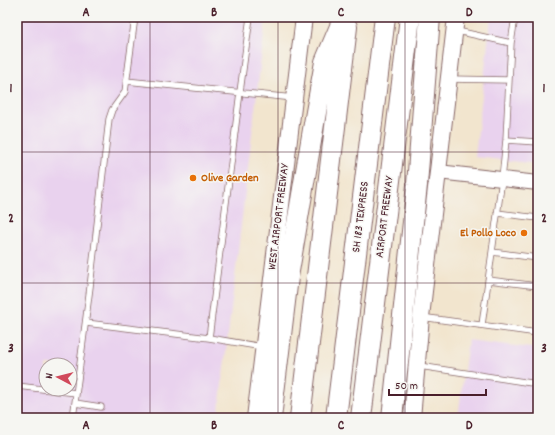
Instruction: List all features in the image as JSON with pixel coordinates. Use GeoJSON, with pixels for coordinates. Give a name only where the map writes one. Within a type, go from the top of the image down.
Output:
{"type":"FeatureCollection","features":[{"type":"Feature","properties":{"kind":"highway"},"geometry":{"type":"LineString","coordinates":[[271,418],[288,277],[325,62],[344,17]]}},
{"type":"Feature","properties":{"kind":"highway"},"geometry":{"type":"LineString","coordinates":[[300,418],[348,17]]}},
{"type":"Feature","properties":{"kind":"highway","name":"SH 183 TEXPRESS"},"geometry":{"type":"LineString","coordinates":[[325,418],[373,17]]}},
{"type":"Feature","properties":{"kind":"highway","name":"SH 183 TEXPRESS"},"geometry":{"type":"LineString","coordinates":[[336,418],[385,17]]}},
{"type":"Feature","properties":{"kind":"highway"},"geometry":{"type":"LineString","coordinates":[[402,81],[403,17]]}},
{"type":"Feature","properties":{"kind":"highway","name":"AIRPORT FREEWAY"},"geometry":{"type":"LineString","coordinates":[[360,418],[410,17]]}},
{"type":"Feature","properties":{"kind":"highway"},"geometry":{"type":"LineString","coordinates":[[392,418],[417,185],[430,17]]}},
{"type":"Feature","properties":{"kind":"main road","name":"WEST AIRPORT FREEWAY"},"geometry":{"type":"LineString","coordinates":[[255,418],[304,17]]}},
{"type":"Feature","properties":{"kind":"main road"},"geometry":{"type":"LineString","coordinates":[[412,418],[421,317],[455,24]]}},
{"type":"Feature","properties":{"kind":"street"},"geometry":{"type":"LineString","coordinates":[[438,172],[538,183]]}},
{"type":"Feature","properties":{"kind":"lane"},"geometry":{"type":"LineString","coordinates":[[78,379],[86,323],[109,119],[112,110],[125,92],[135,17]]}},
{"type":"Feature","properties":{"kind":"lane"},"geometry":{"type":"LineString","coordinates":[[209,338],[250,17]]}},
{"type":"Feature","properties":{"kind":"lane"},"geometry":{"type":"LineString","coordinates":[[482,325],[502,180],[506,140],[511,42],[515,17]]}},
{"type":"Feature","properties":{"kind":"lane"},"geometry":{"type":"LineString","coordinates":[[455,24],[511,42]]}},
{"type":"Feature","properties":{"kind":"lane"},"geometry":{"type":"LineString","coordinates":[[449,78],[509,80]]}},
{"type":"Feature","properties":{"kind":"lane"},"geometry":{"type":"LineString","coordinates":[[126,81],[294,98]]}},
{"type":"Feature","properties":{"kind":"lane"},"geometry":{"type":"LineString","coordinates":[[506,140],[538,142]]}},
{"type":"Feature","properties":{"kind":"lane"},"geometry":{"type":"LineString","coordinates":[[497,213],[538,218]]}},
{"type":"Feature","properties":{"kind":"lane"},"geometry":{"type":"LineString","coordinates":[[492,252],[538,258]]}},
{"type":"Feature","properties":{"kind":"lane"},"geometry":{"type":"LineString","coordinates":[[488,280],[538,286]]}},
{"type":"Feature","properties":{"kind":"lane"},"geometry":{"type":"LineString","coordinates":[[421,317],[538,333]]}},
{"type":"Feature","properties":{"kind":"lane"},"geometry":{"type":"LineString","coordinates":[[86,323],[209,338],[264,347]]}},
{"type":"Feature","properties":{"kind":"lane"},"geometry":{"type":"LineString","coordinates":[[417,366],[538,384]]}},
{"type":"Feature","properties":{"kind":"lane"},"geometry":{"type":"LineString","coordinates":[[17,386],[38,388]]}},
{"type":"Feature","properties":{"kind":"lane"},"geometry":{"type":"LineString","coordinates":[[73,418],[76,397]]}},
{"type":"Feature","properties":{"kind":"lane"},"geometry":{"type":"LineString","coordinates":[[75,403],[101,407]]}},
{"type":"Feature","properties":{"kind":"shaded area"},"geometry":{"type":"Polygon","coordinates":[[[17,17],[266,17],[218,418],[17,418],[17,17]]]}},
{"type":"Feature","properties":{"kind":"shaded area"},"geometry":{"type":"Polygon","coordinates":[[[491,17],[538,17],[538,164],[475,157],[491,17]]]}},
{"type":"Feature","properties":{"kind":"shaded area"},"geometry":{"type":"Polygon","coordinates":[[[468,340],[538,349],[538,418],[458,418],[468,340]]]}},
{"type":"Feature","properties":{"kind":"place","name":"Olive Garden"},"geometry":{"type":"Point","coordinates":[193,178]}},
{"type":"Feature","properties":{"kind":"place","name":"El Pollo Loco"},"geometry":{"type":"Point","coordinates":[524,233]}}]}
